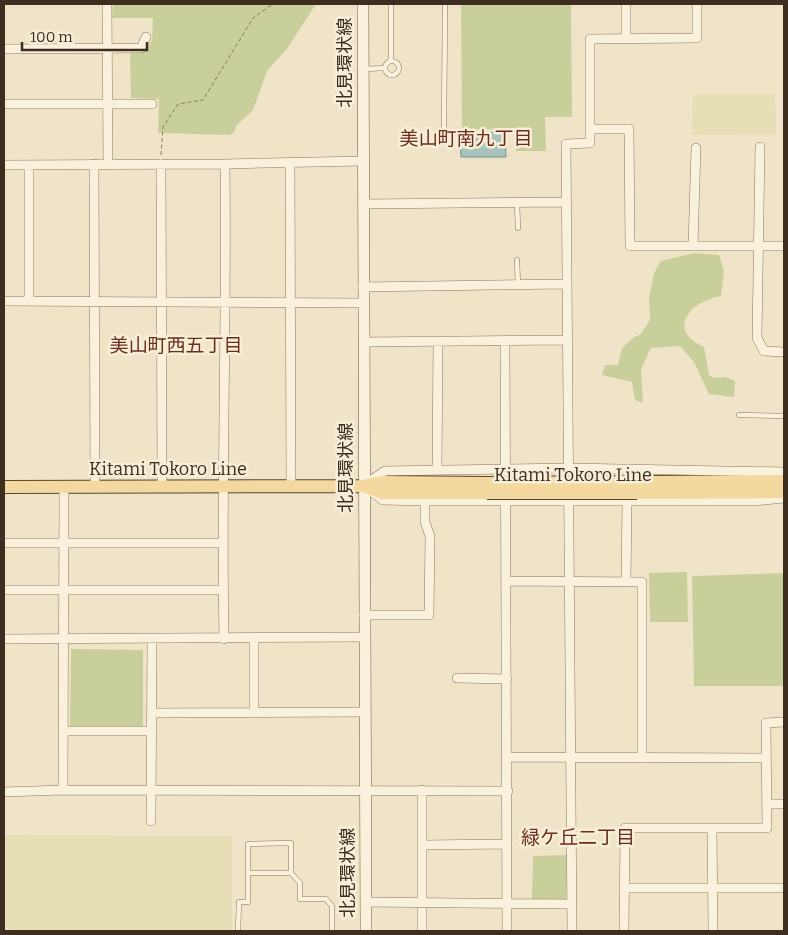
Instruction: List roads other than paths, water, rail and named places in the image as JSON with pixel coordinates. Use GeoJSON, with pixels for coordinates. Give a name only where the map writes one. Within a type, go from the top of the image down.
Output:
{"type":"FeatureCollection","features":[{"type":"Feature","properties":{"kind":"main road","name":"北見環状線"},"geometry":{"type":"LineString","coordinates":[[363,4],[363,486],[366,931]]}},
{"type":"Feature","properties":{"kind":"main road","name":"Kitami Tokoro Line"},"geometry":{"type":"LineString","coordinates":[[634,492],[784,481]]}},
{"type":"Feature","properties":{"kind":"main road","name":"Kitami Tokoro Line"},"geometry":{"type":"LineString","coordinates":[[4,487],[291,487],[363,486],[383,482],[487,488],[634,492],[784,492]]}},
{"type":"Feature","properties":{"kind":"street"},"geometry":{"type":"LineString","coordinates":[[107,4],[108,163]]}},
{"type":"Feature","properties":{"kind":"street"},"geometry":{"type":"LineString","coordinates":[[626,4],[626,38]]}},
{"type":"Feature","properties":{"kind":"street"},"geometry":{"type":"LineString","coordinates":[[572,931],[571,582],[566,284],[566,144],[590,143],[590,39],[697,38],[697,4]]}},
{"type":"Feature","properties":{"kind":"street"},"geometry":{"type":"LineString","coordinates":[[4,49],[141,48],[146,37]]}},
{"type":"Feature","properties":{"kind":"street"},"geometry":{"type":"LineString","coordinates":[[4,104],[152,104]]}},
{"type":"Feature","properties":{"kind":"street"},"geometry":{"type":"LineString","coordinates":[[590,129],[630,129],[630,246],[784,246]]}},
{"type":"Feature","properties":{"kind":"street"},"geometry":{"type":"LineString","coordinates":[[760,147],[758,338],[764,350],[784,352]]}},
{"type":"Feature","properties":{"kind":"street"},"geometry":{"type":"LineString","coordinates":[[693,246],[696,148]]}},
{"type":"Feature","properties":{"kind":"street"},"geometry":{"type":"LineString","coordinates":[[4,165],[108,163],[290,164],[363,161]]}},
{"type":"Feature","properties":{"kind":"street"},"geometry":{"type":"LineString","coordinates":[[29,164],[29,301]]}},
{"type":"Feature","properties":{"kind":"street"},"geometry":{"type":"LineString","coordinates":[[94,164],[96,302],[95,487]]}},
{"type":"Feature","properties":{"kind":"street"},"geometry":{"type":"LineString","coordinates":[[161,164],[162,487]]}},
{"type":"Feature","properties":{"kind":"street"},"geometry":{"type":"LineString","coordinates":[[224,639],[223,542],[227,301],[225,164]]}},
{"type":"Feature","properties":{"kind":"street"},"geometry":{"type":"LineString","coordinates":[[290,164],[291,487]]}},
{"type":"Feature","properties":{"kind":"street"},"geometry":{"type":"LineString","coordinates":[[364,204],[567,202]]}},
{"type":"Feature","properties":{"kind":"street"},"geometry":{"type":"LineString","coordinates":[[363,287],[566,284]]}},
{"type":"Feature","properties":{"kind":"street"},"geometry":{"type":"LineString","coordinates":[[4,301],[364,302]]}},
{"type":"Feature","properties":{"kind":"street"},"geometry":{"type":"LineString","coordinates":[[364,342],[567,340]]}},
{"type":"Feature","properties":{"kind":"street"},"geometry":{"type":"LineString","coordinates":[[437,470],[438,341]]}},
{"type":"Feature","properties":{"kind":"street"},"geometry":{"type":"LineString","coordinates":[[505,341],[508,757],[507,931]]}},
{"type":"Feature","properties":{"kind":"street"},"geometry":{"type":"LineString","coordinates":[[784,472],[569,468],[385,471],[363,486],[383,500],[425,502],[570,501],[634,492],[752,501],[784,498]]}},
{"type":"Feature","properties":{"kind":"street"},"geometry":{"type":"LineString","coordinates":[[63,790],[64,487]]}},
{"type":"Feature","properties":{"kind":"street"},"geometry":{"type":"LineString","coordinates":[[626,582],[634,492]]}},
{"type":"Feature","properties":{"kind":"street"},"geometry":{"type":"LineString","coordinates":[[364,616],[429,615],[430,536],[425,522],[425,502]]}},
{"type":"Feature","properties":{"kind":"street"},"geometry":{"type":"LineString","coordinates":[[4,543],[223,542]]}},
{"type":"Feature","properties":{"kind":"street"},"geometry":{"type":"LineString","coordinates":[[507,581],[642,582],[642,758]]}},
{"type":"Feature","properties":{"kind":"street"},"geometry":{"type":"LineString","coordinates":[[4,590],[223,590]]}},
{"type":"Feature","properties":{"kind":"street"},"geometry":{"type":"LineString","coordinates":[[4,640],[364,637]]}},
{"type":"Feature","properties":{"kind":"street"},"geometry":{"type":"LineString","coordinates":[[254,638],[254,712]]}},
{"type":"Feature","properties":{"kind":"street"},"geometry":{"type":"LineString","coordinates":[[151,821],[152,640]]}},
{"type":"Feature","properties":{"kind":"street"},"geometry":{"type":"LineString","coordinates":[[457,678],[507,679]]}},
{"type":"Feature","properties":{"kind":"street"},"geometry":{"type":"LineString","coordinates":[[152,714],[364,712]]}},
{"type":"Feature","properties":{"kind":"street"},"geometry":{"type":"LineString","coordinates":[[624,931],[625,828],[767,828],[766,723],[784,722]]}},
{"type":"Feature","properties":{"kind":"street"},"geometry":{"type":"LineString","coordinates":[[64,732],[152,731]]}},
{"type":"Feature","properties":{"kind":"street"},"geometry":{"type":"LineString","coordinates":[[508,757],[766,758]]}},
{"type":"Feature","properties":{"kind":"street"},"geometry":{"type":"LineString","coordinates":[[4,792],[63,790],[365,789],[508,791]]}},
{"type":"Feature","properties":{"kind":"street"},"geometry":{"type":"LineString","coordinates":[[422,790],[422,931]]}},
{"type":"Feature","properties":{"kind":"street"},"geometry":{"type":"LineString","coordinates":[[767,804],[784,804]]}},
{"type":"Feature","properties":{"kind":"street"},"geometry":{"type":"LineString","coordinates":[[712,828],[712,931]]}},
{"type":"Feature","properties":{"kind":"street"},"geometry":{"type":"LineString","coordinates":[[422,845],[507,844]]}},
{"type":"Feature","properties":{"kind":"street"},"geometry":{"type":"LineString","coordinates":[[624,888],[784,888]]}},
{"type":"Feature","properties":{"kind":"street"},"geometry":{"type":"LineString","coordinates":[[366,902],[572,904]]}},
{"type":"Feature","properties":{"kind":"lane"},"geometry":{"type":"LineString","coordinates":[[363,69],[385,68],[391,61],[390,4]]}},
{"type":"Feature","properties":{"kind":"lane"},"geometry":{"type":"LineString","coordinates":[[444,132],[445,4]]}},
{"type":"Feature","properties":{"kind":"lane"},"geometry":{"type":"LineString","coordinates":[[385,68],[387,73],[396,74],[398,66],[391,61]]}},
{"type":"Feature","properties":{"kind":"lane"},"geometry":{"type":"LineString","coordinates":[[517,202],[518,228]]}},
{"type":"Feature","properties":{"kind":"lane"},"geometry":{"type":"LineString","coordinates":[[517,260],[518,285]]}},
{"type":"Feature","properties":{"kind":"lane"},"geometry":{"type":"LineString","coordinates":[[739,415],[784,416]]}},
{"type":"Feature","properties":{"kind":"lane"},"geometry":{"type":"LineString","coordinates":[[238,931],[238,902],[248,902],[248,844],[291,843],[291,873],[300,883],[300,899],[326,899],[332,906],[332,931]]}},
{"type":"Feature","properties":{"kind":"lane"},"geometry":{"type":"LineString","coordinates":[[248,873],[291,873]]}},
{"type":"Feature","properties":{"kind":"water"},"geometry":{"type":"Polygon","coordinates":[[[505,132],[506,157],[461,157],[460,133],[505,132]]]}},
{"type":"Feature","properties":{"kind":"district","name":"美山町南九丁目"},"geometry":{"type":"Point","coordinates":[466,138]}},
{"type":"Feature","properties":{"kind":"district","name":"美山町西五丁目"},"geometry":{"type":"Point","coordinates":[176,345]}},
{"type":"Feature","properties":{"kind":"district","name":"緑ケ丘二丁目"},"geometry":{"type":"Point","coordinates":[578,837]}}]}
